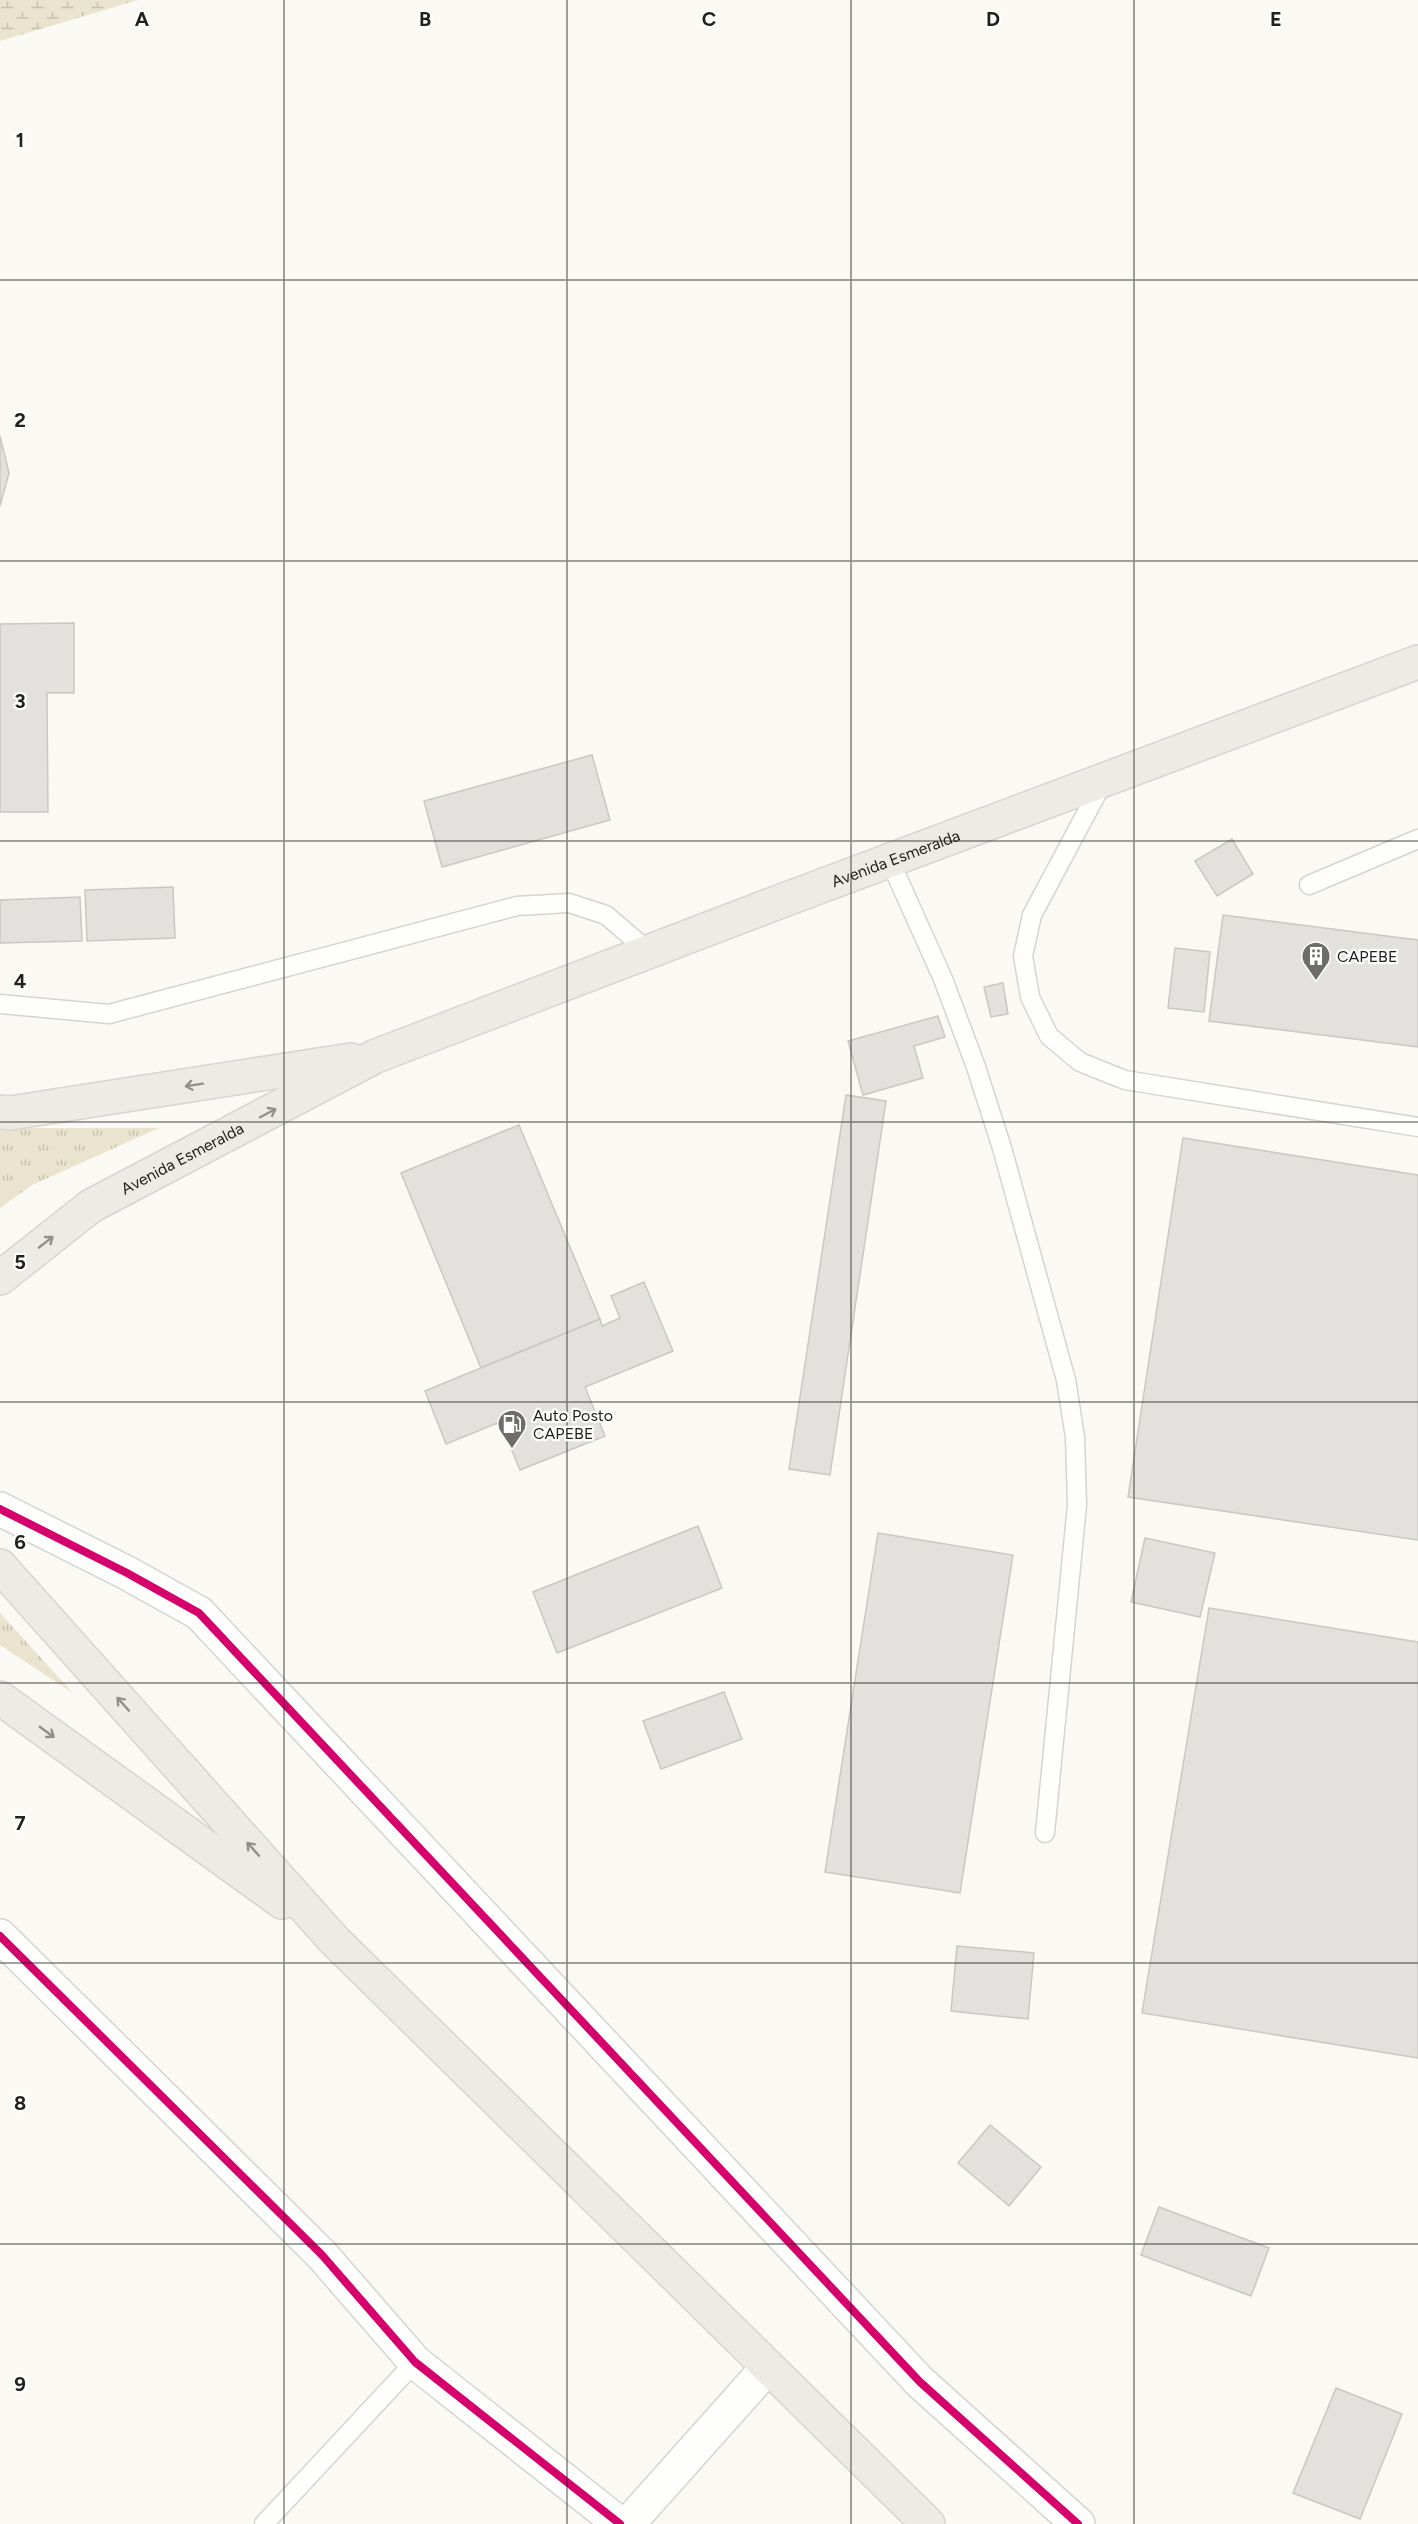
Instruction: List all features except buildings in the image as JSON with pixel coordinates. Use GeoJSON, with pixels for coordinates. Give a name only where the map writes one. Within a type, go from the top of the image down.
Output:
{"type":"FeatureCollection","features":[{"type":"Feature","properties":{"kind":"main road","name":"Avenida Esmeralda"},"geometry":{"type":"LineString","coordinates":[[0,1278],[91,1206],[376,1056],[1418,662]]}},
{"type":"Feature","properties":{"kind":"main road","name":"Avenida Esmeralda"},"geometry":{"type":"LineString","coordinates":[[0,1112],[10,1113],[376,1056]]}},
{"type":"Feature","properties":{"kind":"main road"},"geometry":{"type":"LineString","coordinates":[[0,1566],[334,1940],[927,2524]]}},
{"type":"Feature","properties":{"kind":"main road"},"geometry":{"type":"LineString","coordinates":[[0,1698],[334,1940]]}},
{"type":"Feature","properties":{"kind":"street"},"geometry":{"type":"LineString","coordinates":[[0,1509],[199,1613],[920,2382],[1078,2524]]}},
{"type":"Feature","properties":{"kind":"street"},"geometry":{"type":"LineString","coordinates":[[0,1936],[322,2255],[415,2362],[620,2524]]}},
{"type":"Feature","properties":{"kind":"street"},"geometry":{"type":"LineString","coordinates":[[628,2524],[768,2367]]}},
{"type":"Feature","properties":{"kind":"lane"},"geometry":{"type":"LineString","coordinates":[[1104,780],[1032,915],[1023,956],[1030,997],[1049,1036],[1080,1062],[1125,1080],[1418,1127]]}},
{"type":"Feature","properties":{"kind":"lane"},"geometry":{"type":"LineString","coordinates":[[1309,885],[1418,839]]}},
{"type":"Feature","properties":{"kind":"lane"},"geometry":{"type":"LineString","coordinates":[[890,861],[943,979],[975,1067],[1002,1148],[1066,1380],[1075,1437],[1077,1505],[1046,1833]]}},
{"type":"Feature","properties":{"kind":"lane"},"geometry":{"type":"LineString","coordinates":[[0,1004],[109,1014],[517,906],[568,903],[606,915],[649,952]]}},
{"type":"Feature","properties":{"kind":"lane"},"geometry":{"type":"LineString","coordinates":[[264,2524],[415,2362]]}},
{"type":"Feature","properties":{"kind":"green space"},"geometry":{"type":"Polygon","coordinates":[[[0,0],[138,0],[0,41],[0,0]]]}},
{"type":"Feature","properties":{"kind":"green space"},"geometry":{"type":"Polygon","coordinates":[[[0,1128],[159,1128],[32,1185],[0,1208],[0,1128]]]}},
{"type":"Feature","properties":{"kind":"green space"},"geometry":{"type":"Polygon","coordinates":[[[0,1613],[73,1693],[0,1645],[0,1613]]]}},
{"type":"Feature","properties":{"kind":"cycle path"},"geometry":{"type":"LineString","coordinates":[[0,1509],[127,1573],[199,1613],[920,2382],[1078,2524]]}},
{"type":"Feature","properties":{"kind":"cycle path"},"geometry":{"type":"LineString","coordinates":[[0,1936],[322,2255],[415,2362],[620,2524]]}},
{"type":"Feature","properties":{"kind":"place","name":"CAPEBE"},"geometry":{"type":"Point","coordinates":[1316,982]}},
{"type":"Feature","properties":{"kind":"place","name":"Auto Posto CAPEBE"},"geometry":{"type":"Point","coordinates":[512,1450]}}]}
